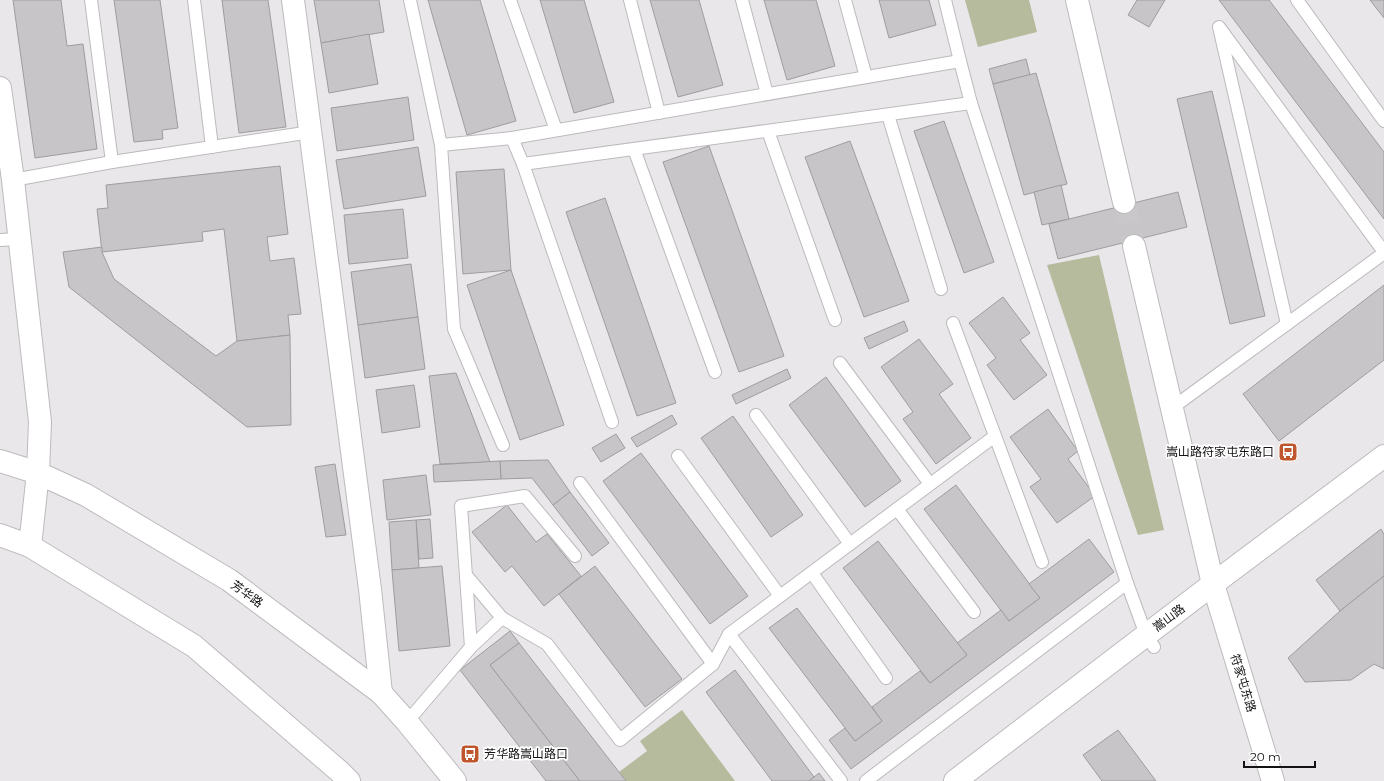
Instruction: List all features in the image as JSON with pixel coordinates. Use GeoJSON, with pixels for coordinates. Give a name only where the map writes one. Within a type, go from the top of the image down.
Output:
{"type":"FeatureCollection","features":[{"type":"Feature","properties":{"kind":"street"},"geometry":{"type":"LineString","coordinates":[[293,0],[370,588],[381,693]]}},
{"type":"Feature","properties":{"kind":"street"},"geometry":{"type":"LineString","coordinates":[[1077,0],[1124,202]]}},
{"type":"Feature","properties":{"kind":"street"},"geometry":{"type":"LineString","coordinates":[[0,88],[13,180],[10,240],[40,422],[38,473],[30,546]]}},
{"type":"Feature","properties":{"kind":"street","name":"符家屯东路"},"geometry":{"type":"LineString","coordinates":[[1134,246],[1215,592],[1273,781]]}},
{"type":"Feature","properties":{"kind":"street","name":"嵩山路"},"geometry":{"type":"LineString","coordinates":[[955,781],[1150,641],[1215,592],[1384,456]]}},
{"type":"Feature","properties":{"kind":"street","name":"芳华路"},"geometry":{"type":"LineString","coordinates":[[0,461],[38,473],[86,495],[229,580],[381,693],[407,722],[455,781]]}},
{"type":"Feature","properties":{"kind":"street","name":"嵩山路"},"geometry":{"type":"LineString","coordinates":[[1215,592],[1384,474]]}},
{"type":"Feature","properties":{"kind":"street"},"geometry":{"type":"LineString","coordinates":[[0,535],[30,546],[194,646],[339,771],[348,781]]}},
{"type":"Feature","properties":{"kind":"street","name":"嵩山路"},"geometry":{"type":"LineString","coordinates":[[980,781],[1150,641]]}},
{"type":"Feature","properties":{"kind":"lane"},"geometry":{"type":"LineString","coordinates":[[91,0],[112,162]]}},
{"type":"Feature","properties":{"kind":"lane"},"geometry":{"type":"LineString","coordinates":[[194,0],[212,147]]}},
{"type":"Feature","properties":{"kind":"lane"},"geometry":{"type":"LineString","coordinates":[[410,0],[441,146],[454,329],[503,445]]}},
{"type":"Feature","properties":{"kind":"lane"},"geometry":{"type":"LineString","coordinates":[[510,0],[556,130]]}},
{"type":"Feature","properties":{"kind":"lane"},"geometry":{"type":"LineString","coordinates":[[630,0],[659,113]]}},
{"type":"Feature","properties":{"kind":"lane"},"geometry":{"type":"LineString","coordinates":[[742,0],[767,94]]}},
{"type":"Feature","properties":{"kind":"lane"},"geometry":{"type":"LineString","coordinates":[[845,0],[866,77]]}},
{"type":"Feature","properties":{"kind":"lane"},"geometry":{"type":"LineString","coordinates":[[945,0],[971,103],[1126,583],[1150,641]]}},
{"type":"Feature","properties":{"kind":"lane"},"geometry":{"type":"LineString","coordinates":[[1297,0],[1384,120]]}},
{"type":"Feature","properties":{"kind":"lane"},"geometry":{"type":"LineString","coordinates":[[1172,408],[1287,324],[1384,253],[1219,27],[1287,324]]}},
{"type":"Feature","properties":{"kind":"lane"},"geometry":{"type":"LineString","coordinates":[[441,146],[512,138],[960,61]]}},
{"type":"Feature","properties":{"kind":"lane"},"geometry":{"type":"LineString","coordinates":[[523,164],[971,103]]}},
{"type":"Feature","properties":{"kind":"lane"},"geometry":{"type":"LineString","coordinates":[[888,115],[941,289]]}},
{"type":"Feature","properties":{"kind":"lane"},"geometry":{"type":"LineString","coordinates":[[768,131],[836,320]]}},
{"type":"Feature","properties":{"kind":"lane"},"geometry":{"type":"LineString","coordinates":[[13,180],[112,162],[310,132]]}},
{"type":"Feature","properties":{"kind":"lane"},"geometry":{"type":"LineString","coordinates":[[512,138],[523,164],[612,422]]}},
{"type":"Feature","properties":{"kind":"lane"},"geometry":{"type":"LineString","coordinates":[[634,149],[715,372]]}},
{"type":"Feature","properties":{"kind":"lane"},"geometry":{"type":"LineString","coordinates":[[953,323],[1042,562]]}},
{"type":"Feature","properties":{"kind":"lane"},"geometry":{"type":"LineString","coordinates":[[840,363],[930,484]]}},
{"type":"Feature","properties":{"kind":"lane"},"geometry":{"type":"LineString","coordinates":[[756,415],[850,544]]}},
{"type":"Feature","properties":{"kind":"lane"},"geometry":{"type":"LineString","coordinates":[[466,575],[502,618],[547,644],[620,740],[713,664],[729,634],[995,436]]}},
{"type":"Feature","properties":{"kind":"lane"},"geometry":{"type":"LineString","coordinates":[[678,456],[780,596]]}},
{"type":"Feature","properties":{"kind":"lane"},"geometry":{"type":"LineString","coordinates":[[580,483],[713,664]]}},
{"type":"Feature","properties":{"kind":"lane"},"geometry":{"type":"LineString","coordinates":[[471,647],[461,506],[525,496],[575,556]]}},
{"type":"Feature","properties":{"kind":"lane"},"geometry":{"type":"LineString","coordinates":[[897,509],[974,612]]}},
{"type":"Feature","properties":{"kind":"lane"},"geometry":{"type":"LineString","coordinates":[[812,573],[886,678]]}},
{"type":"Feature","properties":{"kind":"lane"},"geometry":{"type":"LineString","coordinates":[[866,781],[1126,583]]}},
{"type":"Feature","properties":{"kind":"lane"},"geometry":{"type":"LineString","coordinates":[[407,722],[471,647],[502,618]]}},
{"type":"Feature","properties":{"kind":"lane"},"geometry":{"type":"LineString","coordinates":[[729,634],[841,781]]}},
{"type":"Feature","properties":{"kind":"green space"},"geometry":{"type":"Polygon","coordinates":[[[965,0],[1029,0],[1037,32],[978,47],[965,0]]]}},
{"type":"Feature","properties":{"kind":"green space"},"geometry":{"type":"Polygon","coordinates":[[[1099,255],[1164,530],[1138,535],[1047,265],[1099,255]]]}},
{"type":"Feature","properties":{"kind":"green space"},"geometry":{"type":"Polygon","coordinates":[[[682,710],[735,781],[626,781],[619,772],[647,751],[640,741],[682,710]]]}},
{"type":"Feature","properties":{"kind":"building"},"geometry":{"type":"Polygon","coordinates":[[[13,0],[61,0],[67,46],[83,44],[97,149],[35,158],[13,0]]]}},
{"type":"Feature","properties":{"kind":"building"},"geometry":{"type":"Polygon","coordinates":[[[114,0],[160,0],[178,128],[162,130],[163,139],[134,142],[114,0]]]}},
{"type":"Feature","properties":{"kind":"building"},"geometry":{"type":"Polygon","coordinates":[[[222,0],[268,0],[286,127],[239,133],[222,0]]]}},
{"type":"Feature","properties":{"kind":"building"},"geometry":{"type":"Polygon","coordinates":[[[314,0],[379,0],[384,32],[321,43],[314,0]]]}},
{"type":"Feature","properties":{"kind":"building"},"geometry":{"type":"Polygon","coordinates":[[[428,0],[480,0],[516,121],[467,135],[428,0]]]}},
{"type":"Feature","properties":{"kind":"building"},"geometry":{"type":"Polygon","coordinates":[[[540,0],[584,0],[614,102],[574,113],[540,0]]]}},
{"type":"Feature","properties":{"kind":"building"},"geometry":{"type":"Polygon","coordinates":[[[650,0],[699,0],[723,85],[678,97],[650,0]]]}},
{"type":"Feature","properties":{"kind":"building"},"geometry":{"type":"Polygon","coordinates":[[[764,0],[816,0],[835,66],[787,80],[764,0]]]}},
{"type":"Feature","properties":{"kind":"building"},"geometry":{"type":"Polygon","coordinates":[[[879,0],[929,0],[936,25],[889,38],[879,0]]]}},
{"type":"Feature","properties":{"kind":"building"},"geometry":{"type":"Polygon","coordinates":[[[1137,0],[1165,0],[1149,27],[1128,15],[1137,0]]]}},
{"type":"Feature","properties":{"kind":"building"},"geometry":{"type":"Polygon","coordinates":[[[1219,0],[1269,0],[1384,152],[1384,219],[1219,0]]]}},
{"type":"Feature","properties":{"kind":"building"},"geometry":{"type":"Polygon","coordinates":[[[1370,0],[1384,0],[1384,18],[1370,0]]]}},
{"type":"Feature","properties":{"kind":"building"},"geometry":{"type":"Polygon","coordinates":[[[369,34],[378,84],[329,93],[321,43],[369,34]]]}},
{"type":"Feature","properties":{"kind":"building"},"geometry":{"type":"Polygon","coordinates":[[[1026,59],[1030,75],[993,84],[989,69],[1026,59]]]}},
{"type":"Feature","properties":{"kind":"building"},"geometry":{"type":"Polygon","coordinates":[[[1036,73],[1067,184],[1024,195],[993,84],[1036,73]]]}},
{"type":"Feature","properties":{"kind":"building"},"geometry":{"type":"Polygon","coordinates":[[[1212,91],[1265,316],[1230,324],[1177,99],[1212,91]]]}},
{"type":"Feature","properties":{"kind":"building"},"geometry":{"type":"Polygon","coordinates":[[[408,97],[414,140],[337,151],[331,108],[408,97]]]}},
{"type":"Feature","properties":{"kind":"building"},"geometry":{"type":"Polygon","coordinates":[[[944,121],[994,262],[964,273],[914,131],[944,121]]]}},
{"type":"Feature","properties":{"kind":"building"},"geometry":{"type":"Polygon","coordinates":[[[850,141],[909,301],[864,317],[805,157],[850,141]]]}},
{"type":"Feature","properties":{"kind":"building"},"geometry":{"type":"Polygon","coordinates":[[[709,146],[784,356],[739,372],[663,162],[709,146]]]}},
{"type":"Feature","properties":{"kind":"building"},"geometry":{"type":"Polygon","coordinates":[[[418,147],[426,196],[344,209],[336,160],[418,147]]]}},
{"type":"Feature","properties":{"kind":"building"},"geometry":{"type":"Polygon","coordinates":[[[280,166],[288,234],[267,237],[270,261],[294,258],[301,314],[288,315],[290,335],[237,341],[224,229],[202,232],[203,241],[102,252],[97,209],[108,208],[106,185],[280,166]]]}},
{"type":"Feature","properties":{"kind":"building"},"geometry":{"type":"Polygon","coordinates":[[[504,169],[511,270],[463,274],[456,172],[504,169]]]}},
{"type":"Feature","properties":{"kind":"building"},"geometry":{"type":"Polygon","coordinates":[[[1061,185],[1069,219],[1042,225],[1034,192],[1061,185]]]}},
{"type":"Feature","properties":{"kind":"building"},"geometry":{"type":"Polygon","coordinates":[[[1178,192],[1187,227],[1058,259],[1049,224],[1178,192]]]}},
{"type":"Feature","properties":{"kind":"building"},"geometry":{"type":"Polygon","coordinates":[[[605,198],[676,403],[637,416],[566,212],[605,198]]]}},
{"type":"Feature","properties":{"kind":"building"},"geometry":{"type":"Polygon","coordinates":[[[403,209],[408,258],[349,264],[344,215],[403,209]]]}},
{"type":"Feature","properties":{"kind":"building"},"geometry":{"type":"Polygon","coordinates":[[[102,247],[102,252],[114,279],[216,356],[237,341],[290,335],[291,425],[247,427],[69,287],[63,252],[102,247]]]}},
{"type":"Feature","properties":{"kind":"building"},"geometry":{"type":"Polygon","coordinates":[[[411,264],[418,317],[358,325],[351,272],[411,264]]]}},
{"type":"Feature","properties":{"kind":"building"},"geometry":{"type":"Polygon","coordinates":[[[511,270],[564,425],[520,440],[467,285],[511,270]]]}},
{"type":"Feature","properties":{"kind":"building"},"geometry":{"type":"Polygon","coordinates":[[[1384,285],[1384,360],[1279,441],[1243,394],[1384,285]]]}},
{"type":"Feature","properties":{"kind":"building"},"geometry":{"type":"Polygon","coordinates":[[[1003,297],[1030,333],[1020,340],[1047,375],[1014,400],[987,365],[996,358],[969,323],[1003,297]]]}},
{"type":"Feature","properties":{"kind":"building"},"geometry":{"type":"Polygon","coordinates":[[[418,317],[425,369],[365,378],[358,325],[418,317]]]}},
{"type":"Feature","properties":{"kind":"building"},"geometry":{"type":"Polygon","coordinates":[[[904,321],[908,331],[869,349],[864,338],[904,321]]]}},
{"type":"Feature","properties":{"kind":"building"},"geometry":{"type":"Polygon","coordinates":[[[919,339],[953,384],[939,394],[971,438],[936,464],[903,419],[913,412],[881,367],[919,339]]]}},
{"type":"Feature","properties":{"kind":"building"},"geometry":{"type":"Polygon","coordinates":[[[787,369],[791,378],[736,404],[732,395],[787,369]]]}},
{"type":"Feature","properties":{"kind":"building"},"geometry":{"type":"Polygon","coordinates":[[[456,373],[490,462],[440,464],[429,376],[456,373]]]}},
{"type":"Feature","properties":{"kind":"building"},"geometry":{"type":"Polygon","coordinates":[[[826,377],[901,481],[865,507],[789,405],[826,377]]]}},
{"type":"Feature","properties":{"kind":"building"},"geometry":{"type":"Polygon","coordinates":[[[414,385],[420,427],[382,433],[376,390],[414,385]]]}},
{"type":"Feature","properties":{"kind":"building"},"geometry":{"type":"Polygon","coordinates":[[[1048,409],[1078,451],[1068,459],[1095,496],[1057,523],[1030,487],[1041,479],[1010,437],[1048,409]]]}},
{"type":"Feature","properties":{"kind":"building"},"geometry":{"type":"Polygon","coordinates":[[[672,415],[677,424],[637,447],[631,438],[672,415]]]}},
{"type":"Feature","properties":{"kind":"building"},"geometry":{"type":"Polygon","coordinates":[[[733,416],[803,515],[771,537],[701,438],[733,416]]]}},
{"type":"Feature","properties":{"kind":"building"},"geometry":{"type":"Polygon","coordinates":[[[616,434],[625,448],[601,462],[592,448],[616,434]]]}},
{"type":"Feature","properties":{"kind":"building"},"geometry":{"type":"Polygon","coordinates":[[[641,453],[748,596],[710,624],[603,481],[641,453]]]}},
{"type":"Feature","properties":{"kind":"building"},"geometry":{"type":"Polygon","coordinates":[[[548,460],[570,492],[553,505],[532,478],[501,479],[500,461],[548,460]]]}},
{"type":"Feature","properties":{"kind":"building"},"geometry":{"type":"Polygon","coordinates":[[[500,461],[501,479],[434,482],[433,465],[500,461]]]}},
{"type":"Feature","properties":{"kind":"building"},"geometry":{"type":"Polygon","coordinates":[[[335,464],[346,535],[326,537],[315,467],[335,464]]]}},
{"type":"Feature","properties":{"kind":"building"},"geometry":{"type":"Polygon","coordinates":[[[426,475],[431,515],[387,520],[383,480],[426,475]]]}},
{"type":"Feature","properties":{"kind":"building"},"geometry":{"type":"Polygon","coordinates":[[[956,485],[1040,598],[1009,621],[924,509],[956,485]]]}},
{"type":"Feature","properties":{"kind":"building"},"geometry":{"type":"Polygon","coordinates":[[[570,492],[609,543],[592,556],[553,505],[570,492]]]}},
{"type":"Feature","properties":{"kind":"building"},"geometry":{"type":"Polygon","coordinates":[[[507,505],[536,542],[547,534],[581,576],[544,606],[512,566],[505,572],[472,532],[507,505]]]}},
{"type":"Feature","properties":{"kind":"building"},"geometry":{"type":"Polygon","coordinates":[[[430,519],[433,558],[419,559],[416,520],[430,519]]]}},
{"type":"Feature","properties":{"kind":"building"},"geometry":{"type":"Polygon","coordinates":[[[416,520],[419,568],[392,570],[389,522],[416,520]]]}},
{"type":"Feature","properties":{"kind":"building"},"geometry":{"type":"Polygon","coordinates":[[[1381,529],[1384,534],[1384,576],[1340,611],[1316,580],[1381,529]]]}},
{"type":"Feature","properties":{"kind":"building"},"geometry":{"type":"Polygon","coordinates":[[[1089,539],[1114,572],[851,769],[829,740],[845,728],[855,741],[882,721],[872,707],[920,671],[930,683],[967,655],[957,643],[1001,610],[1009,621],[1040,598],[1029,584],[1089,539]]]}},
{"type":"Feature","properties":{"kind":"building"},"geometry":{"type":"Polygon","coordinates":[[[878,541],[967,655],[930,683],[843,568],[878,541]]]}},
{"type":"Feature","properties":{"kind":"building"},"geometry":{"type":"Polygon","coordinates":[[[442,566],[450,646],[399,651],[392,570],[442,566]]]}},
{"type":"Feature","properties":{"kind":"building"},"geometry":{"type":"Polygon","coordinates":[[[595,566],[682,679],[645,707],[559,594],[595,566]]]}},
{"type":"Feature","properties":{"kind":"building"},"geometry":{"type":"Polygon","coordinates":[[[1384,576],[1384,669],[1374,664],[1351,680],[1305,682],[1288,658],[1340,611],[1384,576]]]}},
{"type":"Feature","properties":{"kind":"building"},"geometry":{"type":"Polygon","coordinates":[[[797,608],[882,721],[855,741],[769,628],[797,608]]]}},
{"type":"Feature","properties":{"kind":"building"},"geometry":{"type":"Polygon","coordinates":[[[510,631],[519,643],[490,665],[580,781],[546,781],[460,670],[510,631]]]}},
{"type":"Feature","properties":{"kind":"building"},"geometry":{"type":"Polygon","coordinates":[[[519,643],[626,781],[580,781],[490,665],[519,643]]]}},
{"type":"Feature","properties":{"kind":"building"},"geometry":{"type":"Polygon","coordinates":[[[735,670],[814,777],[809,781],[772,781],[706,692],[735,670]]]}},
{"type":"Feature","properties":{"kind":"building"},"geometry":{"type":"Polygon","coordinates":[[[1118,730],[1156,781],[1102,781],[1083,755],[1118,730]]]}},
{"type":"Feature","properties":{"kind":"building"},"geometry":{"type":"Polygon","coordinates":[[[819,773],[825,781],[809,781],[819,773]]]}},
{"type":"Feature","properties":{"kind":"tunnel"},"geometry":{"type":"LineString","coordinates":[[1124,202],[1134,246]]}},
{"type":"Feature","properties":{"kind":"place","name":"嵩山路符家屯东路口"},"geometry":{"type":"Point","coordinates":[1288,452]}},
{"type":"Feature","properties":{"kind":"place","name":"芳华路嵩山路口"},"geometry":{"type":"Point","coordinates":[470,754]}}]}
